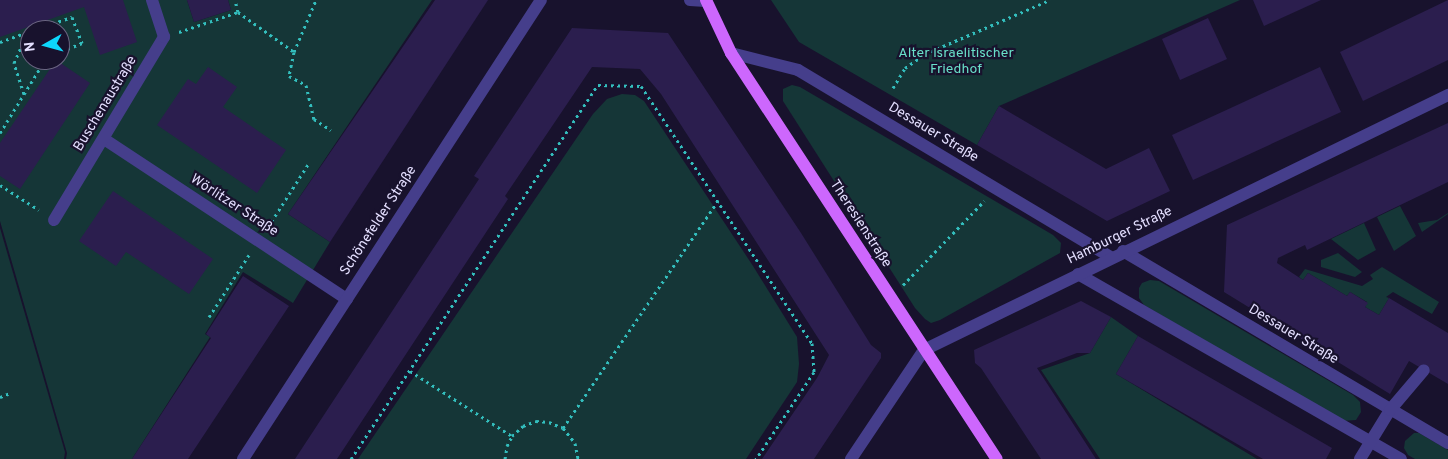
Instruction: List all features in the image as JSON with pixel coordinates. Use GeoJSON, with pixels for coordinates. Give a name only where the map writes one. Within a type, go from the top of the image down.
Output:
{"type":"FeatureCollection","features":[{"type":"Feature","properties":{"kind":"main road","name":"Theresienstraße"},"geometry":{"type":"LineString","coordinates":[[706,1],[732,54],[997,459]]}},
{"type":"Feature","properties":{"kind":"street"},"geometry":{"type":"LineString","coordinates":[[152,0],[164,37]]}},
{"type":"Feature","properties":{"kind":"street","name":"Schönefelder Straße"},"geometry":{"type":"LineString","coordinates":[[243,459],[541,0]]}},
{"type":"Feature","properties":{"kind":"street","name":"Theresienstraße"},"geometry":{"type":"LineString","coordinates":[[690,0],[706,1]]}},
{"type":"Feature","properties":{"kind":"street","name":"Buschenaustraße"},"geometry":{"type":"LineString","coordinates":[[54,220],[164,37]]}},
{"type":"Feature","properties":{"kind":"street","name":"Dessauer Straße"},"geometry":{"type":"LineString","coordinates":[[732,54],[798,70],[1111,257]]}},
{"type":"Feature","properties":{"kind":"street","name":"Hamburger Straße"},"geometry":{"type":"LineString","coordinates":[[851,459],[924,350],[1123,251],[1448,94]]}},
{"type":"Feature","properties":{"kind":"street","name":"Wörlitzer Straße"},"geometry":{"type":"LineString","coordinates":[[104,139],[347,299]]}},
{"type":"Feature","properties":{"kind":"street","name":"Dessauer Straße"},"geometry":{"type":"LineString","coordinates":[[1123,251],[1448,444]]}},
{"type":"Feature","properties":{"kind":"street"},"geometry":{"type":"LineString","coordinates":[[1078,274],[1401,459]]}},
{"type":"Feature","properties":{"kind":"street"},"geometry":{"type":"LineString","coordinates":[[1360,459],[1390,410],[1424,370]]}},
{"type":"Feature","properties":{"kind":"path"},"geometry":{"type":"LineString","coordinates":[[235,0],[238,12],[294,52]]}},
{"type":"Feature","properties":{"kind":"path"},"geometry":{"type":"LineString","coordinates":[[316,0],[294,52],[289,76],[306,85],[314,119],[331,130]]}},
{"type":"Feature","properties":{"kind":"path"},"geometry":{"type":"LineString","coordinates":[[894,88],[905,68],[926,54],[1050,0]]}},
{"type":"Feature","properties":{"kind":"path"},"geometry":{"type":"LineString","coordinates":[[164,37],[238,12]]}},
{"type":"Feature","properties":{"kind":"path"},"geometry":{"type":"LineString","coordinates":[[63,20],[72,17],[82,43],[70,48]]}},
{"type":"Feature","properties":{"kind":"path"},"geometry":{"type":"LineString","coordinates":[[0,42],[20,35]]}},
{"type":"Feature","properties":{"kind":"path"},"geometry":{"type":"LineString","coordinates":[[20,52],[14,63],[24,94]]}},
{"type":"Feature","properties":{"kind":"path"},"geometry":{"type":"LineString","coordinates":[[0,133],[39,70]]}},
{"type":"Feature","properties":{"kind":"path"},"geometry":{"type":"LineString","coordinates":[[351,459],[598,85],[641,86],[812,343],[814,372],[756,459]]}},
{"type":"Feature","properties":{"kind":"path"},"geometry":{"type":"LineString","coordinates":[[0,185],[54,220]]}},
{"type":"Feature","properties":{"kind":"path"},"geometry":{"type":"LineString","coordinates":[[890,298],[996,188]]}},
{"type":"Feature","properties":{"kind":"path"},"geometry":{"type":"LineString","coordinates":[[563,428],[718,201]]}},
{"type":"Feature","properties":{"kind":"path"},"geometry":{"type":"LineString","coordinates":[[410,371],[512,436]]}},
{"type":"Feature","properties":{"kind":"path"},"geometry":{"type":"LineString","coordinates":[[0,397],[8,394]]}},
{"type":"Feature","properties":{"kind":"path"},"geometry":{"type":"LineString","coordinates":[[505,459],[507,446],[512,436],[523,426],[536,422],[549,422],[563,428],[575,442],[578,459]]}},
{"type":"Feature","properties":{"kind":"green space"},"geometry":{"type":"Polygon","coordinates":[[[0,0],[187,0],[194,22],[231,10],[228,0],[432,0],[288,214],[330,242],[293,303],[243,272],[205,334],[210,337],[132,459],[66,459],[67,453],[0,221],[0,0]]]}},
{"type":"Feature","properties":{"kind":"green space","name":"Alter Israelitischer Friedhof"},"geometry":{"type":"Polygon","coordinates":[[[771,0],[1240,0],[999,106],[977,145],[799,42],[771,0]]]}},
{"type":"Feature","properties":{"kind":"green space"},"geometry":{"type":"Polygon","coordinates":[[[792,85],[800,87],[1053,235],[1061,243],[1060,253],[940,320],[931,323],[915,308],[783,101],[783,89],[792,85]]]}},
{"type":"Feature","properties":{"kind":"green space"},"geometry":{"type":"Polygon","coordinates":[[[622,94],[635,95],[644,101],[753,266],[797,337],[799,364],[797,382],[746,459],[358,459],[593,114],[607,99],[622,94]]]}},
{"type":"Feature","properties":{"kind":"green space"},"geometry":{"type":"Polygon","coordinates":[[[1400,206],[1416,236],[1394,251],[1377,217],[1400,206]]]}},
{"type":"Feature","properties":{"kind":"green space"},"geometry":{"type":"Polygon","coordinates":[[[1448,213],[1422,232],[1418,223],[1437,220],[1448,213]]]}},
{"type":"Feature","properties":{"kind":"green space"},"geometry":{"type":"Polygon","coordinates":[[[1364,223],[1376,250],[1358,260],[1331,239],[1364,223]]]}},
{"type":"Feature","properties":{"kind":"green space"},"geometry":{"type":"Polygon","coordinates":[[[0,228],[65,452],[64,459],[0,459],[0,228]]]}},
{"type":"Feature","properties":{"kind":"green space"},"geometry":{"type":"Polygon","coordinates":[[[1338,253],[1362,272],[1355,277],[1321,267],[1321,260],[1338,253]]]}},
{"type":"Feature","properties":{"kind":"green space"},"geometry":{"type":"Polygon","coordinates":[[[1382,267],[1439,302],[1432,314],[1393,292],[1386,297],[1389,298],[1379,315],[1365,307],[1367,302],[1350,292],[1347,296],[1308,273],[1303,280],[1299,277],[1305,269],[1362,286],[1373,279],[1370,275],[1382,267]]]}},
{"type":"Feature","properties":{"kind":"green space"},"geometry":{"type":"Polygon","coordinates":[[[1150,280],[1159,281],[1353,395],[1360,402],[1361,412],[1356,420],[1342,421],[1144,305],[1139,298],[1139,288],[1142,283],[1150,280]]]}},
{"type":"Feature","properties":{"kind":"green space"},"geometry":{"type":"Polygon","coordinates":[[[1111,317],[1138,336],[1116,374],[1257,459],[1100,459],[1041,370],[1090,353],[1111,317]]]}},
{"type":"Feature","properties":{"kind":"green space"},"geometry":{"type":"Polygon","coordinates":[[[1414,433],[1419,433],[1448,450],[1448,459],[1415,459],[1408,455],[1404,448],[1405,441],[1414,433]]]}},
{"type":"Feature","properties":{"kind":"building"},"geometry":{"type":"Polygon","coordinates":[[[0,0],[123,0],[137,42],[100,55],[84,7],[48,20],[20,20],[20,30],[0,37],[0,0]]]}},
{"type":"Feature","properties":{"kind":"building"},"geometry":{"type":"Polygon","coordinates":[[[187,0],[228,0],[231,10],[194,22],[187,0]]]}},
{"type":"Feature","properties":{"kind":"building"},"geometry":{"type":"Polygon","coordinates":[[[435,0],[488,0],[330,242],[288,214],[435,0]]]}},
{"type":"Feature","properties":{"kind":"building"},"geometry":{"type":"Polygon","coordinates":[[[1253,0],[1321,0],[1264,26],[1253,0]]]}},
{"type":"Feature","properties":{"kind":"building"},"geometry":{"type":"Polygon","coordinates":[[[1448,0],[1448,60],[1363,101],[1340,52],[1448,0]]]}},
{"type":"Feature","properties":{"kind":"building"},"geometry":{"type":"Polygon","coordinates":[[[1208,18],[1227,59],[1180,80],[1162,39],[1208,18]]]}},
{"type":"Feature","properties":{"kind":"building"},"geometry":{"type":"Polygon","coordinates":[[[572,28],[668,33],[801,233],[871,345],[881,353],[881,358],[814,459],[762,459],[817,378],[829,355],[661,94],[640,69],[592,67],[505,196],[508,199],[337,459],[295,459],[479,179],[474,176],[572,28]]]}},
{"type":"Feature","properties":{"kind":"building"},"geometry":{"type":"Polygon","coordinates":[[[208,67],[237,87],[223,107],[286,150],[257,193],[157,125],[188,79],[196,84],[208,67]]]}},
{"type":"Feature","properties":{"kind":"building"},"geometry":{"type":"Polygon","coordinates":[[[1320,67],[1341,112],[1193,180],[1172,135],[1320,67]]]}},
{"type":"Feature","properties":{"kind":"building"},"geometry":{"type":"Polygon","coordinates":[[[70,69],[90,83],[20,189],[0,176],[0,143],[49,70],[70,69]]]}},
{"type":"Feature","properties":{"kind":"building"},"geometry":{"type":"Polygon","coordinates":[[[999,106],[1106,169],[1149,148],[1170,191],[1107,221],[977,145],[999,106]]]}},
{"type":"Feature","properties":{"kind":"building"},"geometry":{"type":"Polygon","coordinates":[[[1448,123],[1448,182],[1307,250],[1305,245],[1278,258],[1277,263],[1303,280],[1308,273],[1347,296],[1350,292],[1368,303],[1365,307],[1379,315],[1389,298],[1448,333],[1448,384],[1409,361],[1390,394],[1224,292],[1227,225],[1448,123]]]}},
{"type":"Feature","properties":{"kind":"building"},"geometry":{"type":"Polygon","coordinates":[[[113,191],[213,259],[189,294],[126,252],[116,266],[79,241],[113,191]]]}},
{"type":"Feature","properties":{"kind":"building"},"geometry":{"type":"Polygon","coordinates":[[[243,276],[289,306],[188,459],[132,459],[211,338],[206,334],[243,276]]]}},
{"type":"Feature","properties":{"kind":"building"},"geometry":{"type":"Polygon","coordinates":[[[1081,301],[1111,317],[1090,353],[1077,353],[1037,368],[1096,459],[1041,459],[981,368],[975,363],[974,350],[1081,301]]]}},
{"type":"Feature","properties":{"kind":"building"},"geometry":{"type":"Polygon","coordinates":[[[1138,336],[1332,448],[1326,459],[1263,459],[1116,374],[1138,336]]]}}]}
